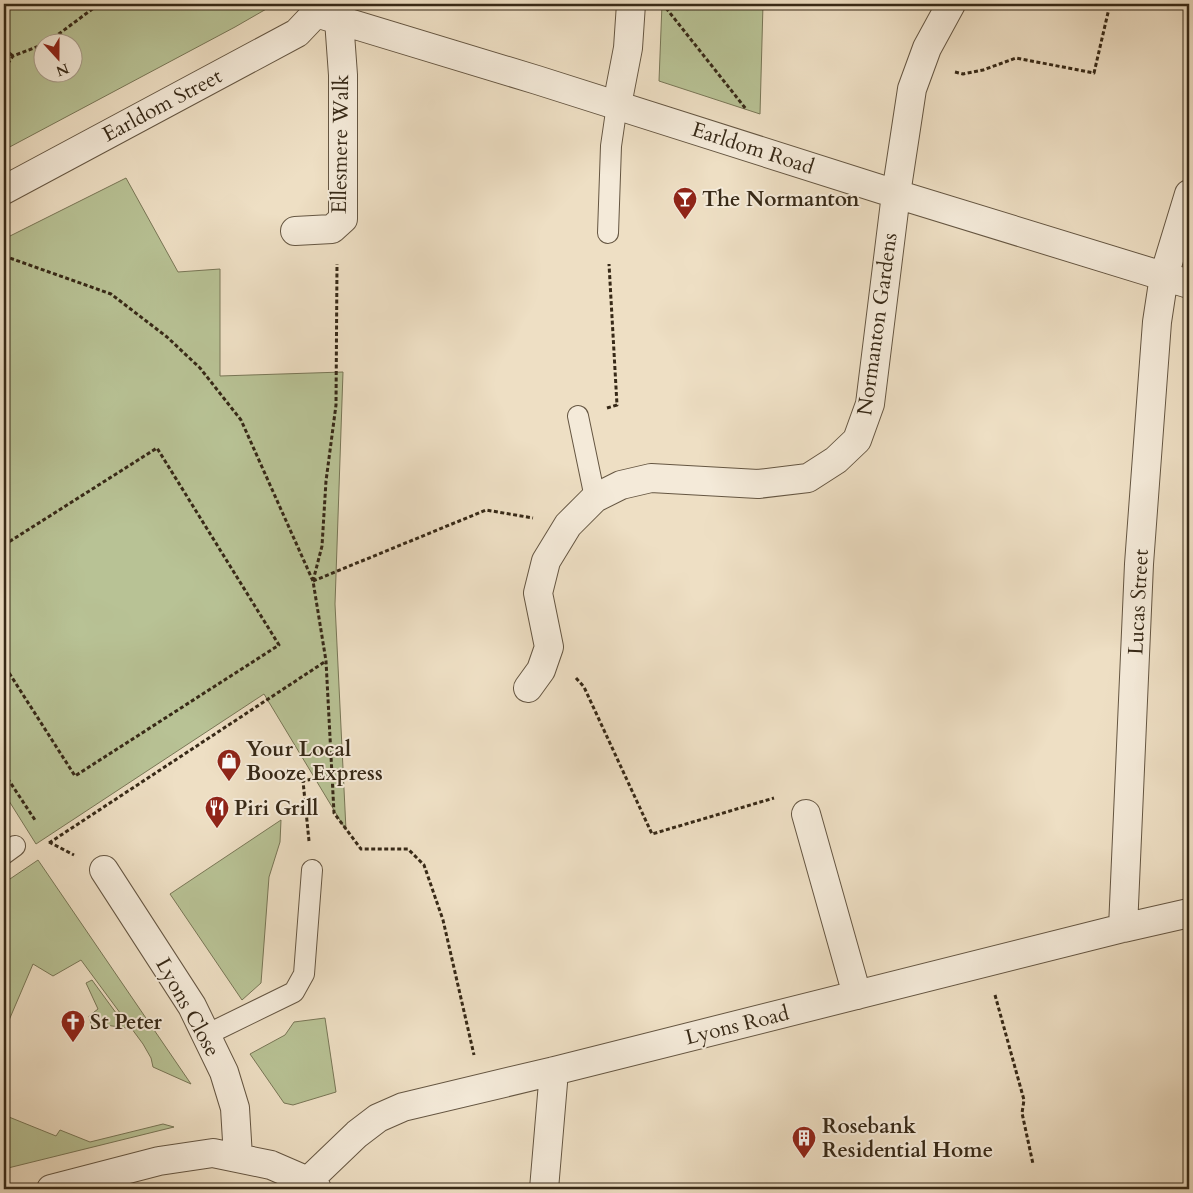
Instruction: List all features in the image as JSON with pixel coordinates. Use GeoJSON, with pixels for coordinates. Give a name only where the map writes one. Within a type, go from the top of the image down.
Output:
{"type":"FeatureCollection","features":[{"type":"Feature","properties":{"kind":"street"},"geometry":{"type":"LineString","coordinates":[[617,105],[628,48],[631,4]]}},
{"type":"Feature","properties":{"kind":"street","name":"Normanton Gardens"},"geometry":{"type":"LineString","coordinates":[[549,647],[538,593],[546,561],[568,525],[595,498],[621,485],[651,478],[758,484],[808,478],[836,460],[857,440],[870,404],[896,194],[912,89],[922,59],[951,4]]}},
{"type":"Feature","properties":{"kind":"street","name":"Earldom Road"},"geometry":{"type":"LineString","coordinates":[[325,12],[896,194],[1177,280]]}},
{"type":"Feature","properties":{"kind":"street","name":"Earldom Street"},"geometry":{"type":"LineString","coordinates":[[4,190],[297,33],[325,12]]}},
{"type":"Feature","properties":{"kind":"street","name":"Ellesmere Walk"},"geometry":{"type":"LineString","coordinates":[[295,232],[332,229],[343,220],[343,74],[325,12]]}},
{"type":"Feature","properties":{"kind":"street","name":"Lucas Street"},"geometry":{"type":"LineString","coordinates":[[1123,928],[1140,564],[1158,322],[1177,280],[1189,194]]}},
{"type":"Feature","properties":{"kind":"street"},"geometry":{"type":"LineString","coordinates":[[528,688],[541,670],[549,647]]}},
{"type":"Feature","properties":{"kind":"street"},"geometry":{"type":"LineString","coordinates":[[806,814],[857,995]]}},
{"type":"Feature","properties":{"kind":"street","name":"Lyons Close"},"geometry":{"type":"LineString","coordinates":[[104,870],[192,1006],[224,1072],[235,1108],[238,1158]]}},
{"type":"Feature","properties":{"kind":"street","name":"Lyons Road"},"geometry":{"type":"LineString","coordinates":[[313,1185],[357,1134],[378,1118],[403,1107],[1189,913]]}},
{"type":"Feature","properties":{"kind":"street"},"geometry":{"type":"LineString","coordinates":[[544,1189],[554,1071]]}},
{"type":"Feature","properties":{"kind":"street"},"geometry":{"type":"LineString","coordinates":[[51,1189],[159,1161],[213,1153],[271,1164],[313,1185]]}},
{"type":"Feature","properties":{"kind":"lane"},"geometry":{"type":"LineString","coordinates":[[608,233],[611,146],[617,105]]}},
{"type":"Feature","properties":{"kind":"lane"},"geometry":{"type":"LineString","coordinates":[[578,416],[595,498]]}},
{"type":"Feature","properties":{"kind":"lane"},"geometry":{"type":"LineString","coordinates":[[206,1035],[294,992],[304,974],[312,870]]}},
{"type":"Feature","properties":{"kind":"path"},"geometry":{"type":"LineString","coordinates":[[61,32],[99,4]]}},
{"type":"Feature","properties":{"kind":"path"},"geometry":{"type":"LineString","coordinates":[[662,4],[748,112]]}},
{"type":"Feature","properties":{"kind":"path"},"geometry":{"type":"LineString","coordinates":[[922,59],[962,74],[982,70],[1016,58],[1094,74],[1110,4]]}},
{"type":"Feature","properties":{"kind":"path"},"geometry":{"type":"LineString","coordinates":[[4,49],[14,56]]}},
{"type":"Feature","properties":{"kind":"path"},"geometry":{"type":"LineString","coordinates":[[4,69],[14,56],[32,49]]}},
{"type":"Feature","properties":{"kind":"path"},"geometry":{"type":"LineString","coordinates":[[313,581],[322,546],[326,481],[336,405],[338,250],[343,220]]}},
{"type":"Feature","properties":{"kind":"path"},"geometry":{"type":"LineString","coordinates":[[578,416],[617,405],[608,233]]}},
{"type":"Feature","properties":{"kind":"path"},"geometry":{"type":"LineString","coordinates":[[4,256],[111,294],[167,337],[200,368],[241,420],[313,581],[326,661],[334,813],[361,849],[408,849],[424,865],[443,920],[481,1088]]}},
{"type":"Feature","properties":{"kind":"path"},"geometry":{"type":"LineString","coordinates":[[4,545],[157,448],[279,645],[75,776],[4,665]]}},
{"type":"Feature","properties":{"kind":"path"},"geometry":{"type":"LineString","coordinates":[[313,581],[486,510],[568,525]]}},
{"type":"Feature","properties":{"kind":"path"},"geometry":{"type":"LineString","coordinates":[[549,647],[584,687],[652,834],[797,792],[806,814]]}},
{"type":"Feature","properties":{"kind":"path"},"geometry":{"type":"LineString","coordinates":[[49,843],[326,661]]}},
{"type":"Feature","properties":{"kind":"path"},"geometry":{"type":"LineString","coordinates":[[4,773],[39,827]]}},
{"type":"Feature","properties":{"kind":"path"},"geometry":{"type":"LineString","coordinates":[[312,870],[303,782],[333,775]]}},
{"type":"Feature","properties":{"kind":"path"},"geometry":{"type":"LineString","coordinates":[[44,835],[49,843],[104,870]]}},
{"type":"Feature","properties":{"kind":"path"},"geometry":{"type":"LineString","coordinates":[[986,962],[1024,1100],[1022,1113],[1033,1164]]}},
{"type":"Feature","properties":{"kind":"green space"},"geometry":{"type":"Polygon","coordinates":[[[4,4],[275,4],[4,150],[4,4]]]}},
{"type":"Feature","properties":{"kind":"green space"},"geometry":{"type":"Polygon","coordinates":[[[662,4],[763,4],[760,114],[659,81],[662,4]]]}},
{"type":"Feature","properties":{"kind":"green space"},"geometry":{"type":"Polygon","coordinates":[[[126,178],[178,272],[220,269],[220,376],[343,372],[335,604],[346,830],[264,694],[36,844],[4,793],[4,239],[126,178]]]}},
{"type":"Feature","properties":{"kind":"green space"},"geometry":{"type":"Polygon","coordinates":[[[281,820],[280,842],[269,877],[261,983],[242,1000],[170,894],[281,820]]]}},
{"type":"Feature","properties":{"kind":"green space"},"geometry":{"type":"Polygon","coordinates":[[[38,860],[191,1084],[153,1067],[151,1058],[143,1044],[81,960],[53,976],[33,964],[4,1032],[4,883],[38,860]]]}},
{"type":"Feature","properties":{"kind":"green space"},"geometry":{"type":"Polygon","coordinates":[[[92,980],[127,1028],[105,1025],[92,1027],[89,1016],[98,1009],[86,983],[92,980]]]}},
{"type":"Feature","properties":{"kind":"green space"},"geometry":{"type":"Polygon","coordinates":[[[325,1018],[336,1092],[293,1105],[284,1103],[250,1054],[285,1035],[294,1022],[325,1018]]]}},
{"type":"Feature","properties":{"kind":"green space"},"geometry":{"type":"Polygon","coordinates":[[[4,1115],[56,1136],[60,1130],[90,1142],[163,1124],[174,1127],[4,1169],[4,1115]]]}},
{"type":"Feature","properties":{"kind":"place","name":"The Normanton"},"geometry":{"type":"Point","coordinates":[685,220]}},
{"type":"Feature","properties":{"kind":"place","name":"Your Local Booze Express"},"geometry":{"type":"Point","coordinates":[229,782]}},
{"type":"Feature","properties":{"kind":"place","name":"Piri Grill"},"geometry":{"type":"Point","coordinates":[217,829]}},
{"type":"Feature","properties":{"kind":"place","name":"St Peter"},"geometry":{"type":"Point","coordinates":[73,1043]}},
{"type":"Feature","properties":{"kind":"place","name":"Rosebank Residential Home"},"geometry":{"type":"Point","coordinates":[804,1159]}}]}
